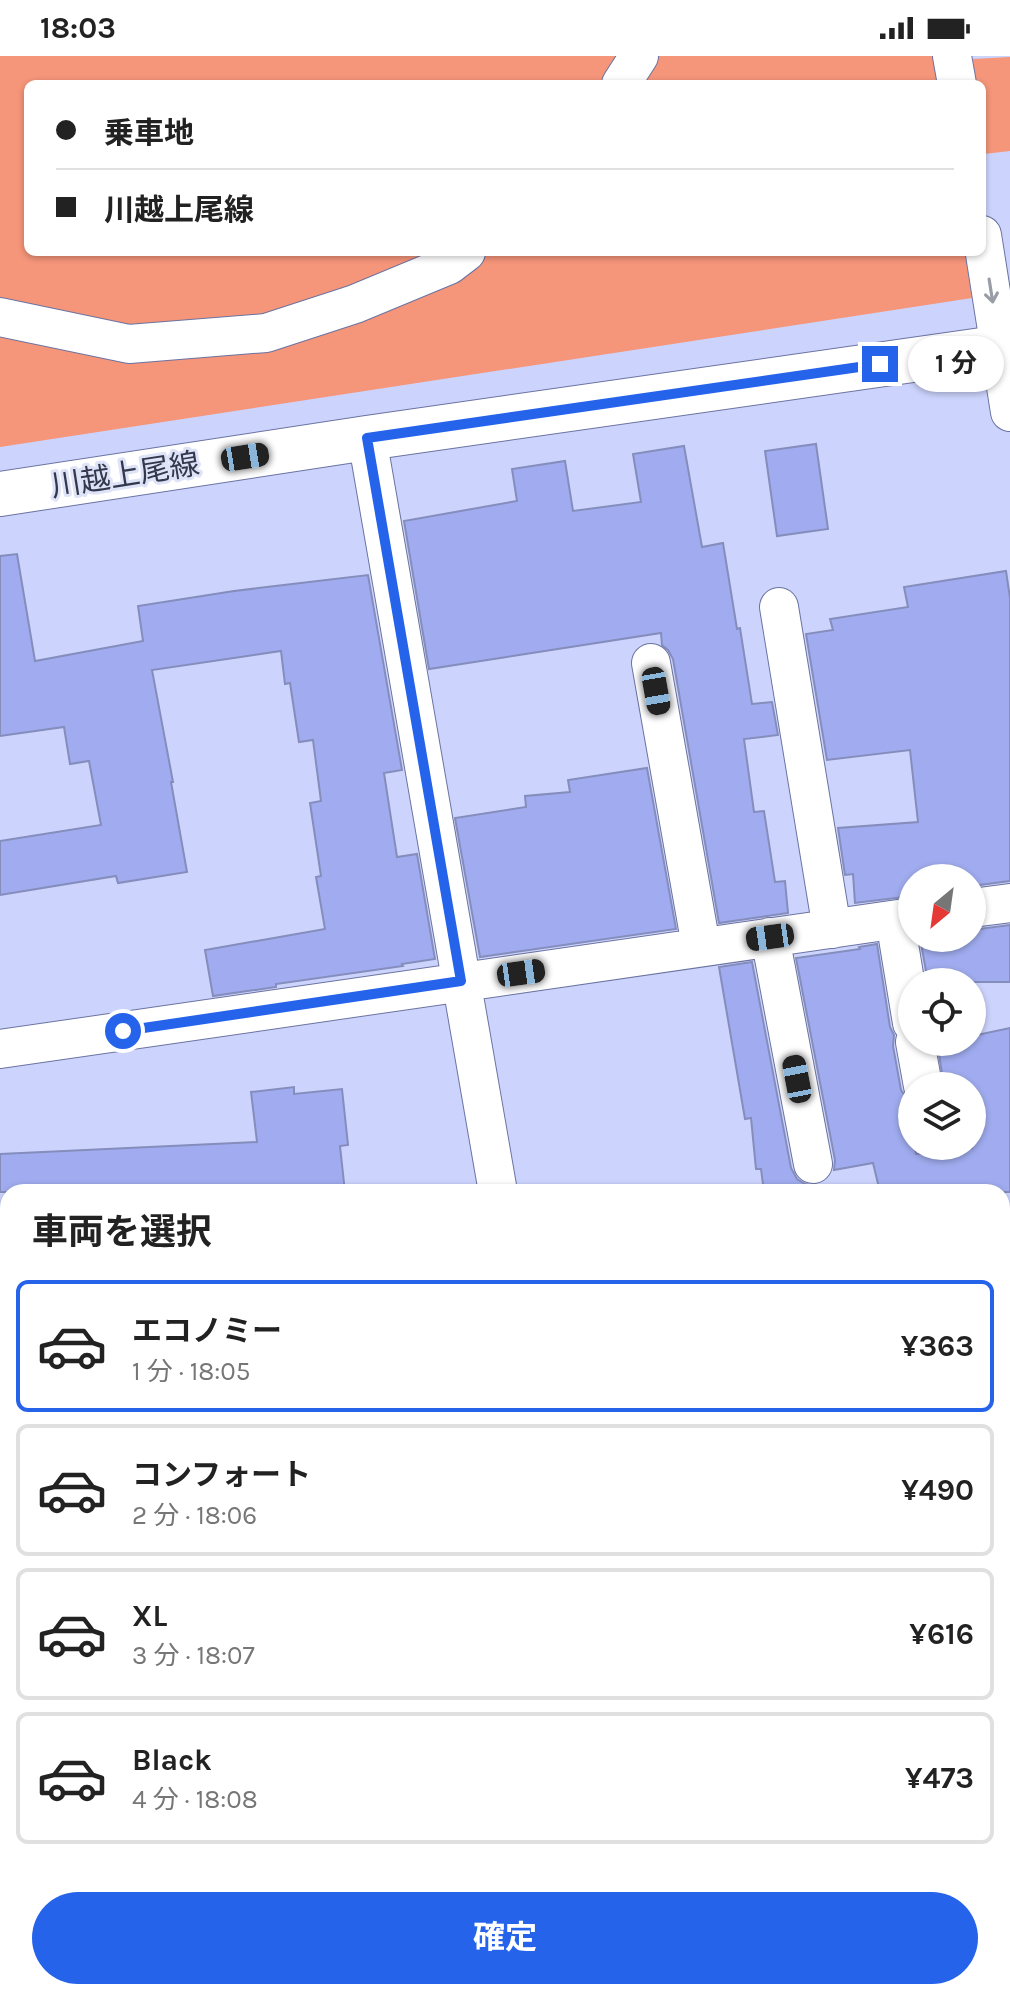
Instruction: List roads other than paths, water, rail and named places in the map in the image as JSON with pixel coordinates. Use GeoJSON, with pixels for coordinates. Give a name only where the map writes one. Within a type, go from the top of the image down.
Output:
{"type":"FeatureCollection","features":[{"type":"Feature","properties":{"kind":"main road","name":"川越上尾線"},"geometry":{"type":"LineString","coordinates":[[0,494],[1005,347]]}},
{"type":"Feature","properties":{"kind":"street"},"geometry":{"type":"LineString","coordinates":[[624,80],[639,56]]}},
{"type":"Feature","properties":{"kind":"street"},"geometry":{"type":"LineString","coordinates":[[952,56],[956,80]]}},
{"type":"Feature","properties":{"kind":"street"},"geometry":{"type":"LineString","coordinates":[[986,254],[1005,347],[1010,412]]}},
{"type":"Feature","properties":{"kind":"street"},"geometry":{"type":"LineString","coordinates":[[0,317],[129,344],[266,333],[355,304],[449,265],[461,256]]}},
{"type":"Feature","properties":{"kind":"street"},"geometry":{"type":"LineString","coordinates":[[367,438],[497,1184]]}},
{"type":"Feature","properties":{"kind":"street"},"geometry":{"type":"LineString","coordinates":[[779,607],[832,929]]}},
{"type":"Feature","properties":{"kind":"street"},"geometry":{"type":"LineString","coordinates":[[651,663],[701,946]]}},
{"type":"Feature","properties":{"kind":"street"},"geometry":{"type":"LineString","coordinates":[[986,906],[1010,903]]}},
{"type":"Feature","properties":{"kind":"street"},"geometry":{"type":"LineString","coordinates":[[0,1049],[898,919]]}},
{"type":"Feature","properties":{"kind":"street"},"geometry":{"type":"LineString","coordinates":[[770,937],[813,1164]]}}]}
